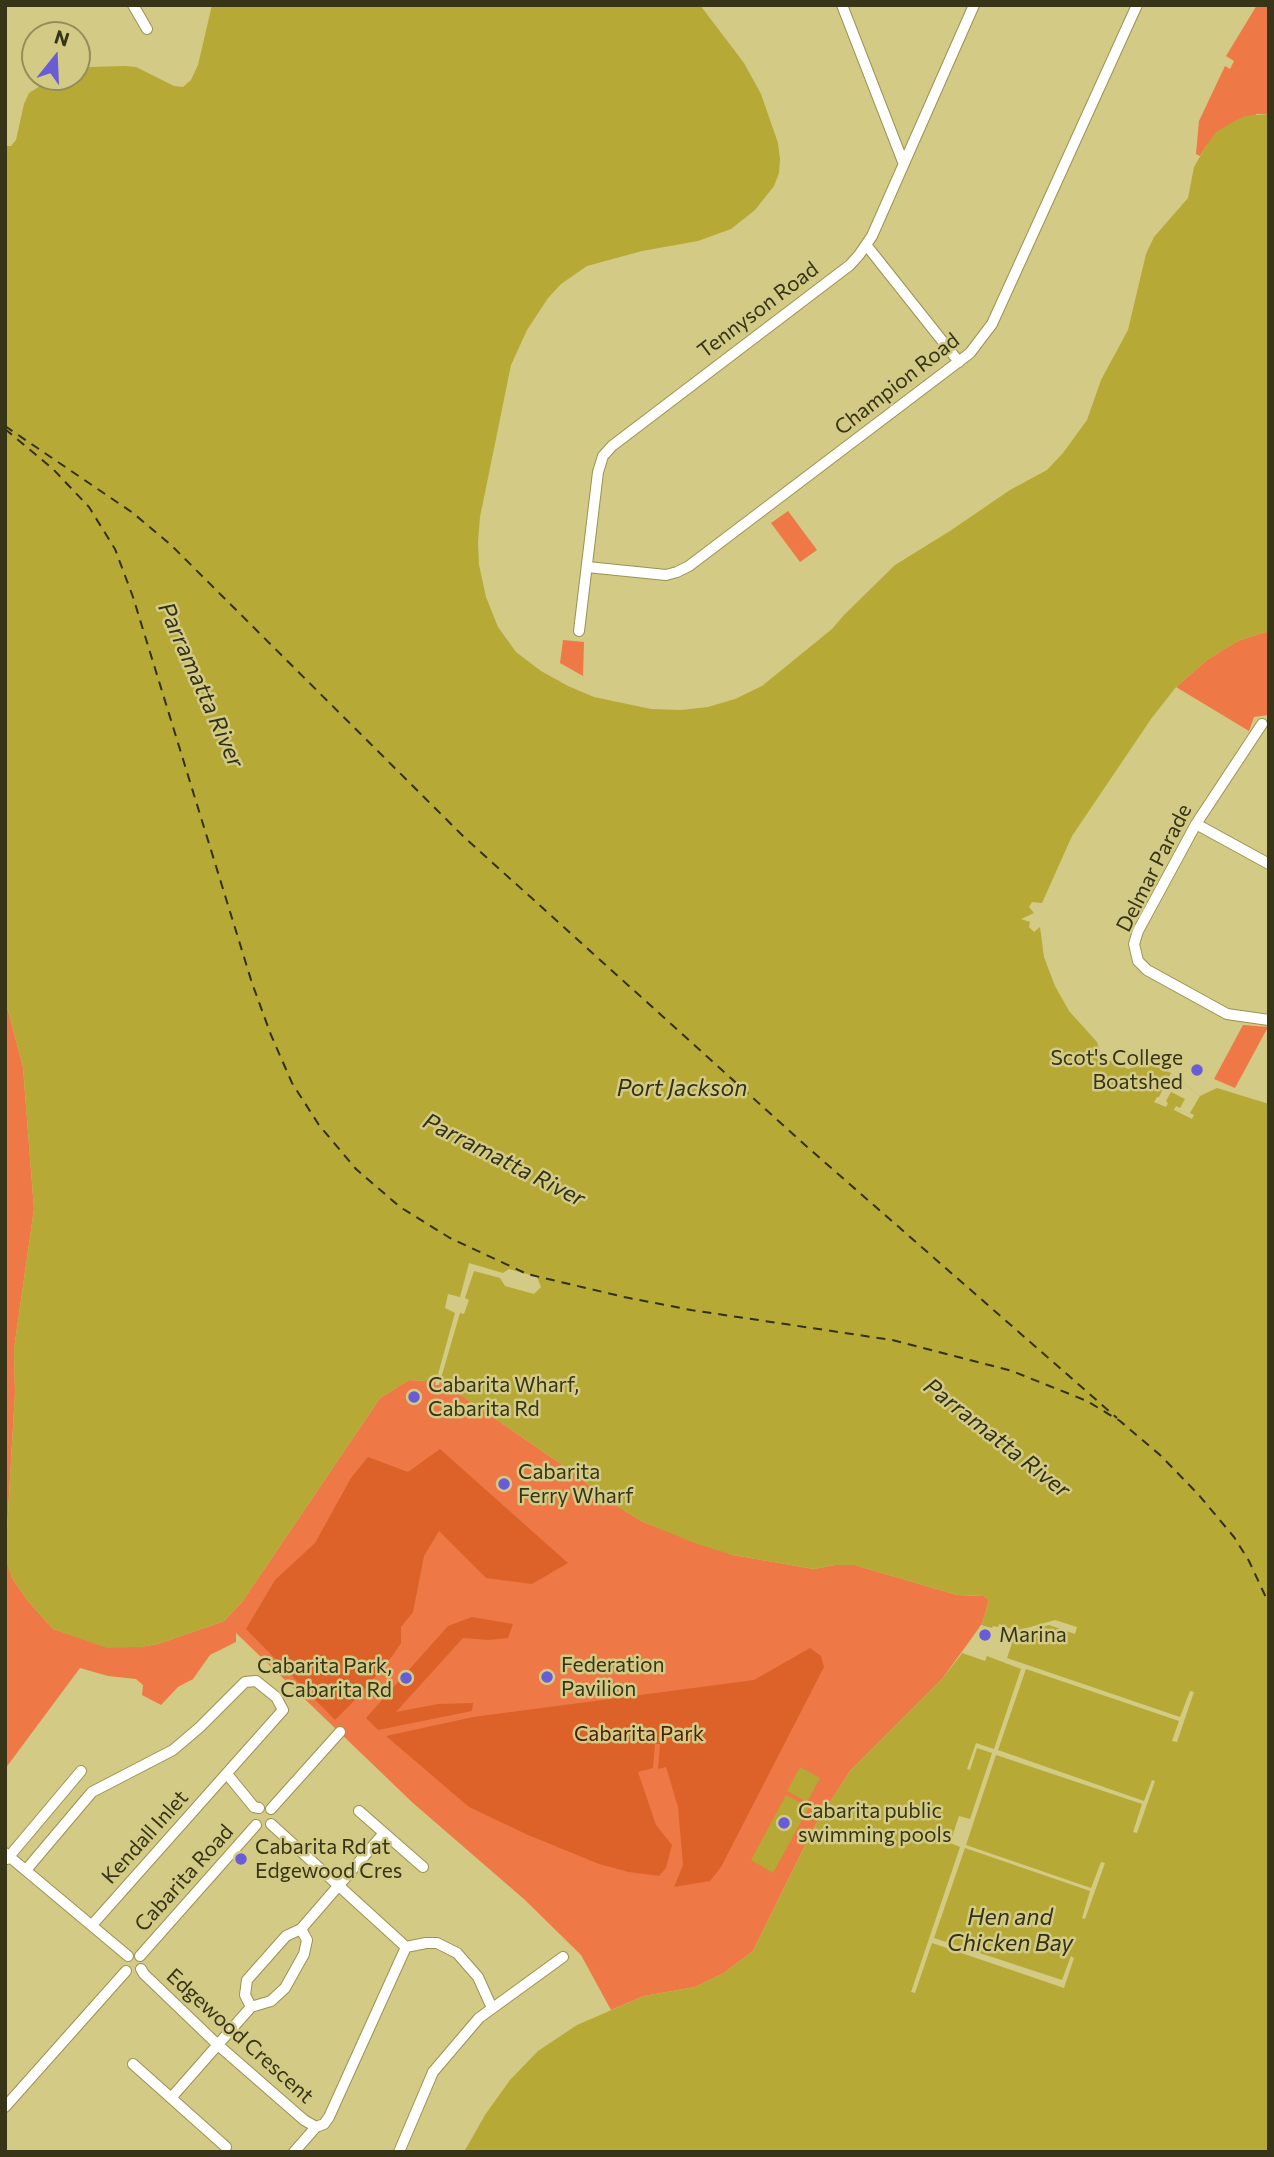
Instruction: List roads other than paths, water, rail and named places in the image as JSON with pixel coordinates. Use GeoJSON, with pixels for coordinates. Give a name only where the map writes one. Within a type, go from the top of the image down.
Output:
{"type":"FeatureCollection","features":[{"type":"Feature","properties":{"kind":"street"},"geometry":{"type":"LineString","coordinates":[[133,5],[147,29]]}},
{"type":"Feature","properties":{"kind":"street"},"geometry":{"type":"LineString","coordinates":[[842,5],[903,162]]}},
{"type":"Feature","properties":{"kind":"street","name":"Tennyson Road"},"geometry":{"type":"LineString","coordinates":[[579,631],[599,463],[607,450],[850,265],[867,246],[974,5]]}},
{"type":"Feature","properties":{"kind":"street","name":"Champion Road"},"geometry":{"type":"LineString","coordinates":[[587,567],[666,575],[689,566],[959,362],[977,345],[992,324],[1137,5]]}},
{"type":"Feature","properties":{"kind":"street"},"geometry":{"type":"LineString","coordinates":[[867,246],[959,362]]}},
{"type":"Feature","properties":{"kind":"street","name":"Delmar Parade"},"geometry":{"type":"LineString","coordinates":[[1262,724],[1196,824],[1138,931],[1134,944],[1138,961],[1147,970],[1227,1014],[1269,1020]]}},
{"type":"Feature","properties":{"kind":"street"},"geometry":{"type":"LineString","coordinates":[[1196,824],[1269,864]]}},
{"type":"Feature","properties":{"kind":"street","name":"Kendall Inlet"},"geometry":{"type":"LineString","coordinates":[[26,1870],[92,1792],[173,1749],[200,1727],[245,1682],[256,1681],[276,1697],[283,1710],[92,1925]]}},
{"type":"Feature","properties":{"kind":"street"},"geometry":{"type":"LineString","coordinates":[[271,1824],[261,1827],[256,1825],[253,1816],[265,1808],[340,1732]]}},
{"type":"Feature","properties":{"kind":"street"},"geometry":{"type":"LineString","coordinates":[[81,1771],[7,1857],[128,1956]]}},
{"type":"Feature","properties":{"kind":"street"},"geometry":{"type":"LineString","coordinates":[[226,1774],[254,1807],[265,1808],[274,1817],[271,1824]]}},
{"type":"Feature","properties":{"kind":"street"},"geometry":{"type":"LineString","coordinates":[[359,1811],[423,1867]]}},
{"type":"Feature","properties":{"kind":"street"},"geometry":{"type":"LineString","coordinates":[[271,1824],[406,1947],[426,1942],[437,1943],[457,1954],[469,1964],[478,1977],[492,2008]]}},
{"type":"Feature","properties":{"kind":"street","name":"Cabarita Road"},"geometry":{"type":"LineString","coordinates":[[140,1956],[256,1825]]}},
{"type":"Feature","properties":{"kind":"street"},"geometry":{"type":"LineString","coordinates":[[251,2007],[245,1995],[247,1980],[286,1936],[301,1929],[384,1833]]}},
{"type":"Feature","properties":{"kind":"street"},"geometry":{"type":"LineString","coordinates":[[172,2098],[251,2007],[271,2001],[285,1988],[304,1954],[307,1940],[301,1929]]}},
{"type":"Feature","properties":{"kind":"street","name":"Edgewood Crescent"},"geometry":{"type":"LineString","coordinates":[[294,2152],[316,2127],[324,2124],[329,2117],[406,1947]]}},
{"type":"Feature","properties":{"kind":"street"},"geometry":{"type":"LineString","coordinates":[[128,1956],[140,1956],[143,1962],[141,1969],[135,1973],[126,1971],[124,1962],[128,1956]]}},
{"type":"Feature","properties":{"kind":"street"},"geometry":{"type":"LineString","coordinates":[[399,2152],[433,2072],[480,2018],[563,1957]]}},
{"type":"Feature","properties":{"kind":"street","name":"Edgewood Crescent"},"geometry":{"type":"LineString","coordinates":[[141,1969],[218,2045],[304,2120],[316,2127]]}},
{"type":"Feature","properties":{"kind":"street"},"geometry":{"type":"LineString","coordinates":[[5,2107],[126,1971]]}},
{"type":"Feature","properties":{"kind":"street"},"geometry":{"type":"LineString","coordinates":[[133,2064],[226,2147]]}},
{"type":"Feature","properties":{"kind":"water","name":"Port Jackson"},"geometry":{"type":"Polygon","coordinates":[[[212,5],[700,5],[744,63],[761,94],[778,143],[779,173],[774,186],[755,210],[731,229],[698,241],[642,251],[587,266],[561,284],[548,298],[527,330],[511,365],[480,517],[479,565],[486,597],[498,627],[516,652],[541,671],[594,697],[651,709],[708,707],[735,699],[762,686],[832,629],[895,565],[1010,490],[1047,470],[1087,420],[1101,380],[1128,330],[1146,254],[1154,237],[1188,198],[1194,167],[1206,146],[1216,132],[1233,122],[1245,116],[1269,114],[1269,631],[1240,640],[1224,649],[1176,687],[1151,719],[1072,836],[1042,903],[1032,902],[1029,907],[1034,913],[1021,919],[1030,922],[1029,927],[1034,932],[1040,927],[1044,957],[1055,986],[1069,1011],[1097,1042],[1102,1057],[1128,1069],[1143,1064],[1160,1068],[1171,1073],[1200,1096],[1217,1088],[1269,1104],[1269,2152],[464,2152],[485,2115],[510,2080],[538,2051],[577,2025],[644,1996],[695,1987],[724,1973],[753,1951],[814,1827],[850,1771],[942,1679],[960,1656],[982,1624],[989,1600],[984,1596],[957,1595],[855,1565],[814,1569],[733,1555],[697,1544],[643,1522],[606,1499],[574,1473],[442,1382],[409,1380],[380,1398],[242,1602],[224,1621],[158,1644],[107,1648],[53,1629],[12,1578],[7,1565],[6,1547],[15,1392],[14,1349],[34,1209],[23,1067],[5,999],[5,146],[11,146],[16,140],[24,104],[32,91],[91,91],[91,67],[125,66],[136,67],[174,86],[183,87],[191,80],[198,65],[212,5]]]}},
{"type":"Feature","properties":{"kind":"water"},"geometry":{"type":"Polygon","coordinates":[[[800,1767],[820,1778],[807,1802],[787,1791],[800,1767]]]}},
{"type":"Feature","properties":{"kind":"water"},"geometry":{"type":"Polygon","coordinates":[[[786,1795],[809,1807],[773,1873],[751,1860],[786,1795]]]}},
{"type":"Feature","properties":{"kind":"place","name":"Scot's College Boatshed"},"geometry":{"type":"Point","coordinates":[1197,1070]}},
{"type":"Feature","properties":{"kind":"place","name":"Cabarita Wharf, Cabarita Rd"},"geometry":{"type":"Point","coordinates":[414,1397]}},
{"type":"Feature","properties":{"kind":"place","name":"Cabarita Ferry Wharf"},"geometry":{"type":"Point","coordinates":[504,1484]}},
{"type":"Feature","properties":{"kind":"place","name":"Marina"},"geometry":{"type":"Point","coordinates":[985,1635]}},
{"type":"Feature","properties":{"kind":"place","name":"Federation Pavilion"},"geometry":{"type":"Point","coordinates":[547,1677]}},
{"type":"Feature","properties":{"kind":"place","name":"Cabarita Park, Cabarita Rd"},"geometry":{"type":"Point","coordinates":[406,1678]}},
{"type":"Feature","properties":{"kind":"place","name":"Cabarita public swimming pools"},"geometry":{"type":"Point","coordinates":[784,1823]}},
{"type":"Feature","properties":{"kind":"place","name":"Cabarita Rd at Edgewood Cres"},"geometry":{"type":"Point","coordinates":[241,1859]}},
{"type":"Feature","properties":{"kind":"water label","name":"Parramatta River"},"geometry":{"type":"Point","coordinates":[201,685]}},
{"type":"Feature","properties":{"kind":"water label","name":"Parramatta River"},"geometry":{"type":"Point","coordinates":[504,1160]}},
{"type":"Feature","properties":{"kind":"water label","name":"Parramatta River"},"geometry":{"type":"Point","coordinates":[997,1438]}},
{"type":"Feature","properties":{"kind":"water label","name":"Hen and Chicken Bay"},"geometry":{"type":"Point","coordinates":[1010,1930]}},
{"type":"Feature","properties":{"kind":"park label","name":"Cabarita Park"},"geometry":{"type":"Point","coordinates":[639,1734]}}]}
